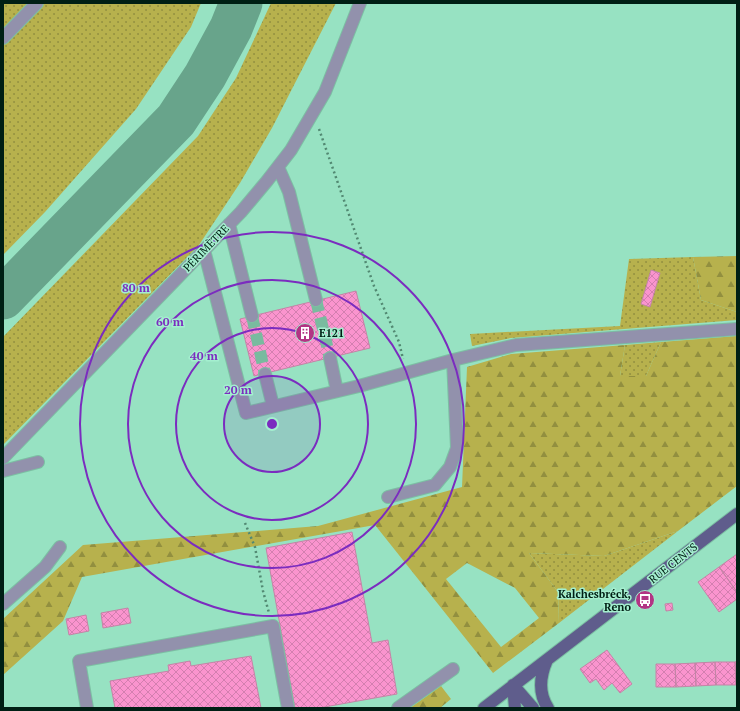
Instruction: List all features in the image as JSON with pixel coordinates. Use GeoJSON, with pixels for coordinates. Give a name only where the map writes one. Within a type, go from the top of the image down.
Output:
{"type":"FeatureCollection","features":[{"type":"Feature","properties":{"kind":"main road","name":"RUE CENTS"},"geometry":{"type":"LineString","coordinates":[[484,708],[737,514]]}},
{"type":"Feature","properties":{"kind":"main road"},"geometry":{"type":"LineString","coordinates":[[547,660],[542,671],[541,689],[543,700],[548,708]]}},
{"type":"Feature","properties":{"kind":"main road"},"geometry":{"type":"LineString","coordinates":[[513,686],[515,708]]}},
{"type":"Feature","properties":{"kind":"main road"},"geometry":{"type":"LineString","coordinates":[[513,686],[533,708]]}},
{"type":"Feature","properties":{"kind":"lane"},"geometry":{"type":"LineString","coordinates":[[3,38],[36,3]]}},
{"type":"Feature","properties":{"kind":"lane","name":"PÉRIMÈTRE"},"geometry":{"type":"LineString","coordinates":[[3,458],[229,224],[278,167],[291,150],[325,92],[360,3]]}},
{"type":"Feature","properties":{"kind":"lane"},"geometry":{"type":"LineString","coordinates":[[278,167],[289,192],[316,300]]}},
{"type":"Feature","properties":{"kind":"lane"},"geometry":{"type":"LineString","coordinates":[[229,224],[252,316]]}},
{"type":"Feature","properties":{"kind":"lane"},"geometry":{"type":"LineString","coordinates":[[204,250],[246,413],[516,345],[737,328]]}},
{"type":"Feature","properties":{"kind":"lane"},"geometry":{"type":"LineString","coordinates":[[330,358],[337,391]]}},
{"type":"Feature","properties":{"kind":"lane"},"geometry":{"type":"LineString","coordinates":[[388,497],[435,485],[450,467],[457,448],[453,360]]}},
{"type":"Feature","properties":{"kind":"lane"},"geometry":{"type":"LineString","coordinates":[[265,374],[273,406]]}},
{"type":"Feature","properties":{"kind":"lane"},"geometry":{"type":"LineString","coordinates":[[3,471],[38,462]]}},
{"type":"Feature","properties":{"kind":"lane"},"geometry":{"type":"LineString","coordinates":[[3,604],[45,567],[60,547]]}},
{"type":"Feature","properties":{"kind":"lane"},"geometry":{"type":"LineString","coordinates":[[87,708],[79,661],[273,626],[288,708]]}},
{"type":"Feature","properties":{"kind":"lane"},"geometry":{"type":"LineString","coordinates":[[398,708],[453,669]]}},
{"type":"Feature","properties":{"kind":"path"},"geometry":{"type":"LineString","coordinates":[[313,112],[374,286],[399,342],[406,373]]}},
{"type":"Feature","properties":{"kind":"path"},"geometry":{"type":"LineString","coordinates":[[245,523],[255,548],[265,599]]}},
{"type":"Feature","properties":{"kind":"green space"},"geometry":{"type":"Polygon","coordinates":[[[3,3],[201,3],[191,27],[136,109],[45,212],[3,255],[3,3]]]}},
{"type":"Feature","properties":{"kind":"green space"},"geometry":{"type":"Polygon","coordinates":[[[271,3],[336,3],[272,128],[240,183],[199,245],[3,445],[3,337],[198,136],[236,78],[271,3]]]}},
{"type":"Feature","properties":{"kind":"green space"},"geometry":{"type":"Polygon","coordinates":[[[737,256],[737,312],[701,300],[693,257],[737,256]]]}},
{"type":"Feature","properties":{"kind":"green space"},"geometry":{"type":"Polygon","coordinates":[[[693,257],[701,300],[737,312],[737,320],[511,338],[472,346],[470,334],[620,326],[629,259],[693,257]]]}},
{"type":"Feature","properties":{"kind":"green space"},"geometry":{"type":"Polygon","coordinates":[[[737,336],[737,486],[678,531],[604,556],[529,553],[558,592],[559,623],[493,673],[375,525],[82,577],[63,621],[3,675],[3,619],[83,545],[318,526],[462,487],[467,367],[511,354],[625,345],[620,376],[646,376],[661,342],[737,336]],[[467,563],[446,579],[501,647],[539,618],[515,588],[467,563]]]}},
{"type":"Feature","properties":{"kind":"green space"},"geometry":{"type":"Polygon","coordinates":[[[661,342],[646,376],[620,376],[625,345],[661,342]]]}},
{"type":"Feature","properties":{"kind":"green space"},"geometry":{"type":"Polygon","coordinates":[[[678,531],[559,623],[558,592],[529,553],[604,556],[678,531]]]}},
{"type":"Feature","properties":{"kind":"green space"},"geometry":{"type":"Polygon","coordinates":[[[441,686],[451,699],[440,708],[410,708],[441,686]]]}},
{"type":"Feature","properties":{"kind":"building"},"geometry":{"type":"Polygon","coordinates":[[[651,270],[660,273],[650,307],[641,304],[651,270]]]}},
{"type":"Feature","properties":{"kind":"building","name":"E121"},"geometry":{"type":"Polygon","coordinates":[[[356,291],[370,348],[254,376],[240,319],[356,291]]]}},
{"type":"Feature","properties":{"kind":"building"},"geometry":{"type":"Polygon","coordinates":[[[352,532],[372,643],[388,640],[397,694],[319,708],[295,708],[266,548],[352,532]]]}},
{"type":"Feature","properties":{"kind":"building"},"geometry":{"type":"Polygon","coordinates":[[[737,554],[737,592],[719,567],[737,554]]]}},
{"type":"Feature","properties":{"kind":"building"},"geometry":{"type":"Polygon","coordinates":[[[719,567],[737,592],[737,599],[719,612],[698,582],[719,567]]]}},
{"type":"Feature","properties":{"kind":"building"},"geometry":{"type":"Polygon","coordinates":[[[672,603],[673,610],[666,611],[665,604],[672,603]]]}},
{"type":"Feature","properties":{"kind":"building"},"geometry":{"type":"Polygon","coordinates":[[[128,608],[131,623],[103,628],[101,613],[128,608]]]}},
{"type":"Feature","properties":{"kind":"building"},"geometry":{"type":"Polygon","coordinates":[[[86,615],[89,631],[69,635],[66,619],[86,615]]]}},
{"type":"Feature","properties":{"kind":"building"},"geometry":{"type":"Polygon","coordinates":[[[607,650],[632,684],[620,693],[612,683],[604,690],[596,679],[590,683],[580,669],[607,650]]]}},
{"type":"Feature","properties":{"kind":"building"},"geometry":{"type":"Polygon","coordinates":[[[251,656],[261,708],[115,708],[110,681],[169,671],[168,665],[190,661],[191,666],[251,656]]]}},
{"type":"Feature","properties":{"kind":"building"},"geometry":{"type":"Polygon","coordinates":[[[737,661],[737,685],[736,685],[735,662],[737,661]]]}},
{"type":"Feature","properties":{"kind":"building"},"geometry":{"type":"Polygon","coordinates":[[[715,662],[716,685],[696,686],[695,663],[715,662]]]}},
{"type":"Feature","properties":{"kind":"building"},"geometry":{"type":"Polygon","coordinates":[[[715,662],[735,662],[736,685],[716,685],[715,662]]]}},
{"type":"Feature","properties":{"kind":"building"},"geometry":{"type":"Polygon","coordinates":[[[695,663],[696,686],[676,687],[675,664],[695,663]]]}},
{"type":"Feature","properties":{"kind":"building"},"geometry":{"type":"Polygon","coordinates":[[[656,664],[675,664],[676,687],[656,687],[656,664]]]}},
{"type":"Feature","properties":{"kind":"taxiway"},"geometry":{"type":"LineString","coordinates":[[3,298],[176,120],[205,76],[231,28],[241,3]]}},
{"type":"Feature","properties":{"kind":"tunnel"},"geometry":{"type":"LineString","coordinates":[[316,300],[330,358]]}},
{"type":"Feature","properties":{"kind":"tunnel"},"geometry":{"type":"LineString","coordinates":[[252,316],[265,374]]}},
{"type":"Feature","properties":{"kind":"place","name":"E121"},"geometry":{"type":"Point","coordinates":[305,333]}},
{"type":"Feature","properties":{"kind":"place","name":"Kalchesbréck, Reno"},"geometry":{"type":"Point","coordinates":[645,600]}}]}
